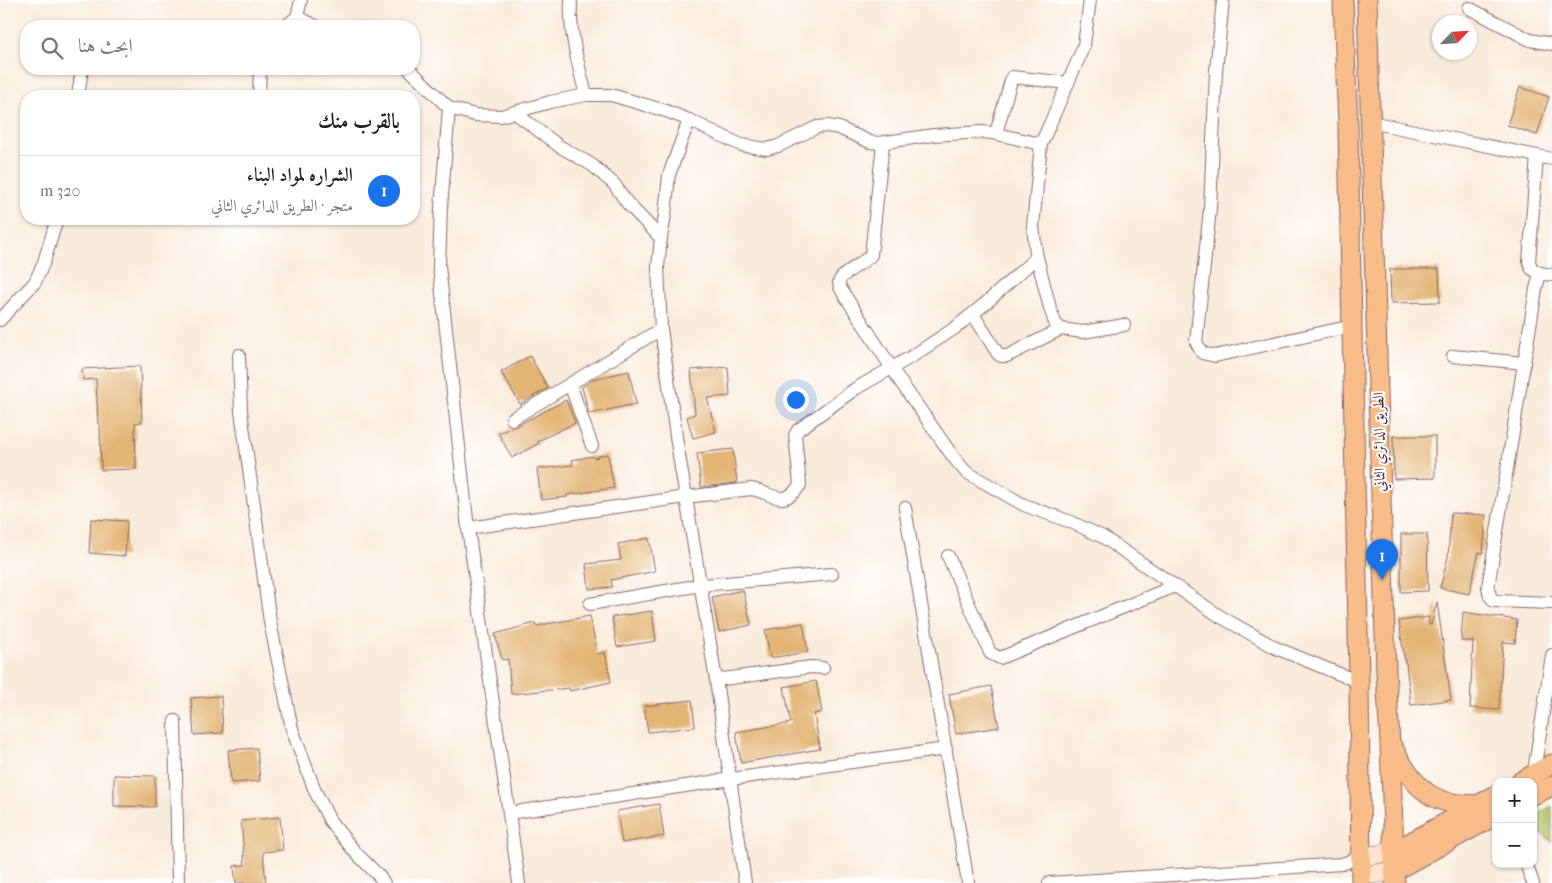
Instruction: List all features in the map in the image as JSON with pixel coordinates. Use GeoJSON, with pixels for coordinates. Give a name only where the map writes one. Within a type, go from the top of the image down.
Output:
{"type":"FeatureCollection","features":[{"type":"Feature","properties":{"kind":"main road","name":"الطريق الدائري الثاني"},"geometry":{"type":"LineString","coordinates":[[1343,0],[1348,126],[1361,880]]}},
{"type":"Feature","properties":{"kind":"main road","name":"الطريق الدائري الثاني"},"geometry":{"type":"LineString","coordinates":[[1367,0],[1386,671],[1395,877]]}},
{"type":"Feature","properties":{"kind":"main road"},"geometry":{"type":"LineString","coordinates":[[1390,743],[1408,773],[1421,788],[1432,796],[1444,802],[1479,805]]}},
{"type":"Feature","properties":{"kind":"main road"},"geometry":{"type":"LineString","coordinates":[[1530,778],[1552,764]]}},
{"type":"Feature","properties":{"kind":"main road"},"geometry":{"type":"LineString","coordinates":[[1537,793],[1552,786]]}},
{"type":"Feature","properties":{"kind":"main road"},"geometry":{"type":"LineString","coordinates":[[1360,857],[1393,852],[1492,797]]}},
{"type":"Feature","properties":{"kind":"main road"},"geometry":{"type":"LineString","coordinates":[[1361,880],[1395,877],[1492,818]]}},
{"type":"Feature","properties":{"kind":"street"},"geometry":{"type":"LineString","coordinates":[[293,20],[297,17],[301,0]]}},
{"type":"Feature","properties":{"kind":"street"},"geometry":{"type":"LineString","coordinates":[[570,0],[570,16],[575,52],[586,95]]}},
{"type":"Feature","properties":{"kind":"street"},"geometry":{"type":"LineString","coordinates":[[1061,329],[1055,323],[1050,308],[1037,257],[1033,226],[1041,144],[1084,45],[1090,0]]}},
{"type":"Feature","properties":{"kind":"street"},"geometry":{"type":"LineString","coordinates":[[1222,0],[1216,71],[1210,208],[1196,342],[1202,353],[1215,356],[1352,326]]}},
{"type":"Feature","properties":{"kind":"street"},"geometry":{"type":"LineString","coordinates":[[1469,8],[1530,40],[1552,44]]}},
{"type":"Feature","properties":{"kind":"street"},"geometry":{"type":"LineString","coordinates":[[297,17],[303,20]]}},
{"type":"Feature","properties":{"kind":"street"},"geometry":{"type":"LineString","coordinates":[[79,90],[81,75]]}},
{"type":"Feature","properties":{"kind":"street"},"geometry":{"type":"LineString","coordinates":[[259,90],[260,75]]}},
{"type":"Feature","properties":{"kind":"street"},"geometry":{"type":"LineString","coordinates":[[415,75],[449,108],[474,115],[501,116],[550,102],[586,95],[611,94],[689,120],[741,144],[768,150],[817,127],[828,126],[839,128],[870,142],[882,143],[934,135],[982,132],[1041,144]]}},
{"type":"Feature","properties":{"kind":"street"},"geometry":{"type":"LineString","coordinates":[[996,134],[1012,77],[1068,83]]}},
{"type":"Feature","properties":{"kind":"street"},"geometry":{"type":"LineString","coordinates":[[449,108],[441,208],[439,266],[468,528],[519,883]]}},
{"type":"Feature","properties":{"kind":"street"},"geometry":{"type":"LineString","coordinates":[[514,112],[559,146],[592,165],[614,184],[628,204],[661,238]]}},
{"type":"Feature","properties":{"kind":"street"},"geometry":{"type":"LineString","coordinates":[[689,120],[669,175],[658,267],[661,329],[716,680],[745,883]]}},
{"type":"Feature","properties":{"kind":"street"},"geometry":{"type":"LineString","coordinates":[[1370,122],[1552,159]]}},
{"type":"Feature","properties":{"kind":"street"},"geometry":{"type":"LineString","coordinates":[[882,143],[871,255],[844,275],[838,283],[892,368],[954,458],[966,472],[1024,505],[1071,522],[1103,537],[1221,617],[1276,648],[1359,682]]}},
{"type":"Feature","properties":{"kind":"street"},"geometry":{"type":"LineString","coordinates":[[1537,156],[1529,262],[1532,269],[1546,274],[1524,363],[1488,587],[1490,596],[1494,601],[1552,603]]}},
{"type":"Feature","properties":{"kind":"street"},"geometry":{"type":"LineString","coordinates":[[0,320],[35,282],[44,262],[55,225]]}},
{"type":"Feature","properties":{"kind":"street"},"geometry":{"type":"LineString","coordinates":[[468,528],[751,489],[759,490],[774,498],[786,498],[795,493],[800,485],[795,435],[798,430],[855,389],[912,357],[955,328],[1037,257]]}},
{"type":"Feature","properties":{"kind":"street"},"geometry":{"type":"LineString","coordinates":[[973,314],[1001,356],[1007,356],[1061,329],[1082,332],[1124,325]]}},
{"type":"Feature","properties":{"kind":"street"},"geometry":{"type":"LineString","coordinates":[[512,419],[661,329]]}},
{"type":"Feature","properties":{"kind":"street"},"geometry":{"type":"LineString","coordinates":[[239,355],[241,411],[268,603],[292,728],[315,792],[330,821],[355,852],[384,883]]}},
{"type":"Feature","properties":{"kind":"street"},"geometry":{"type":"LineString","coordinates":[[1453,356],[1524,363]]}},
{"type":"Feature","properties":{"kind":"street"},"geometry":{"type":"LineString","coordinates":[[570,384],[592,446]]}},
{"type":"Feature","properties":{"kind":"street"},"geometry":{"type":"LineString","coordinates":[[905,508],[968,883]]}},
{"type":"Feature","properties":{"kind":"street"},"geometry":{"type":"LineString","coordinates":[[948,556],[990,653],[1000,658],[1175,586]]}},
{"type":"Feature","properties":{"kind":"street"},"geometry":{"type":"LineString","coordinates":[[590,604],[701,585],[832,574]]}},
{"type":"Feature","properties":{"kind":"street"},"geometry":{"type":"LineString","coordinates":[[1528,778],[1552,655]]}},
{"type":"Feature","properties":{"kind":"street"},"geometry":{"type":"LineString","coordinates":[[716,680],[811,667],[823,668]]}},
{"type":"Feature","properties":{"kind":"street"},"geometry":{"type":"LineString","coordinates":[[175,721],[178,883]]}},
{"type":"Feature","properties":{"kind":"street"},"geometry":{"type":"LineString","coordinates":[[509,813],[730,779],[946,749]]}},
{"type":"Feature","properties":{"kind":"street"},"geometry":{"type":"LineString","coordinates":[[1050,883],[1342,864],[1360,857]]}},
{"type":"Feature","properties":{"kind":"street"},"geometry":{"type":"LineString","coordinates":[[1342,864],[1361,880]]}},
{"type":"Feature","properties":{"kind":"street"},"geometry":{"type":"LineString","coordinates":[[1527,868],[1533,883]]}},
{"type":"Feature","properties":{"kind":"green space"},"geometry":{"type":"Polygon","coordinates":[[[1552,806],[1552,842],[1537,830],[1537,814],[1552,806]]]}},
{"type":"Feature","properties":{"kind":"building"},"geometry":{"type":"Polygon","coordinates":[[[1520,87],[1549,97],[1537,135],[1507,125],[1520,87]]]}},
{"type":"Feature","properties":{"kind":"building"},"geometry":{"type":"Polygon","coordinates":[[[1390,269],[1439,269],[1440,302],[1391,303],[1390,269]]]}},
{"type":"Feature","properties":{"kind":"building"},"geometry":{"type":"Polygon","coordinates":[[[530,356],[548,388],[520,404],[501,372],[530,356]]]}},
{"type":"Feature","properties":{"kind":"building"},"geometry":{"type":"Polygon","coordinates":[[[140,366],[142,422],[135,423],[136,469],[101,470],[100,424],[98,424],[96,379],[83,380],[82,369],[140,366]]]}},
{"type":"Feature","properties":{"kind":"building"},"geometry":{"type":"Polygon","coordinates":[[[728,367],[730,396],[707,398],[716,432],[693,438],[687,417],[695,414],[691,370],[728,367]]]}},
{"type":"Feature","properties":{"kind":"building"},"geometry":{"type":"Polygon","coordinates":[[[629,371],[636,404],[589,414],[582,387],[594,379],[629,371]]]}},
{"type":"Feature","properties":{"kind":"building"},"geometry":{"type":"Polygon","coordinates":[[[566,400],[575,423],[538,441],[539,443],[512,458],[498,433],[516,426],[566,400]]]}},
{"type":"Feature","properties":{"kind":"building"},"geometry":{"type":"Polygon","coordinates":[[[1393,436],[1435,436],[1435,478],[1394,479],[1393,436]]]}},
{"type":"Feature","properties":{"kind":"building"},"geometry":{"type":"Polygon","coordinates":[[[733,449],[737,483],[701,487],[697,453],[733,449]]]}},
{"type":"Feature","properties":{"kind":"building"},"geometry":{"type":"Polygon","coordinates":[[[608,454],[614,488],[541,500],[537,469],[573,465],[572,460],[593,456],[594,458],[608,454]]]}},
{"type":"Feature","properties":{"kind":"building"},"geometry":{"type":"Polygon","coordinates":[[[1451,513],[1486,515],[1483,553],[1479,552],[1469,594],[1440,588],[1448,557],[1451,513]]]}},
{"type":"Feature","properties":{"kind":"building"},"geometry":{"type":"Polygon","coordinates":[[[91,519],[127,521],[125,556],[89,553],[91,519]]]}},
{"type":"Feature","properties":{"kind":"building"},"geometry":{"type":"Polygon","coordinates":[[[1401,534],[1427,534],[1428,591],[1401,592],[1401,534]]]}},
{"type":"Feature","properties":{"kind":"building"},"geometry":{"type":"Polygon","coordinates":[[[649,538],[655,571],[611,580],[612,587],[589,589],[586,564],[621,560],[618,544],[649,538]]]}},
{"type":"Feature","properties":{"kind":"building"},"geometry":{"type":"Polygon","coordinates":[[[743,590],[751,625],[719,632],[712,597],[743,590]]]}},
{"type":"Feature","properties":{"kind":"building"},"geometry":{"type":"Polygon","coordinates":[[[1437,602],[1451,700],[1411,705],[1399,621],[1429,617],[1429,625],[1431,625],[1437,602]]]}},
{"type":"Feature","properties":{"kind":"building"},"geometry":{"type":"Polygon","coordinates":[[[652,611],[656,641],[617,647],[612,617],[652,611]]]}},
{"type":"Feature","properties":{"kind":"building"},"geometry":{"type":"Polygon","coordinates":[[[1463,612],[1517,620],[1515,643],[1503,642],[1499,710],[1470,708],[1473,641],[1461,641],[1463,612]]]}},
{"type":"Feature","properties":{"kind":"building"},"geometry":{"type":"Polygon","coordinates":[[[590,616],[597,654],[605,652],[611,682],[570,691],[569,688],[511,694],[508,659],[502,660],[495,634],[535,623],[536,626],[590,616]]]}},
{"type":"Feature","properties":{"kind":"building"},"geometry":{"type":"Polygon","coordinates":[[[803,623],[808,652],[770,658],[765,630],[803,623]]]}},
{"type":"Feature","properties":{"kind":"building"},"geometry":{"type":"Polygon","coordinates":[[[816,681],[822,712],[814,714],[820,749],[741,763],[736,732],[791,723],[784,687],[816,681]]]}},
{"type":"Feature","properties":{"kind":"building"},"geometry":{"type":"Polygon","coordinates":[[[991,686],[999,727],[956,734],[949,694],[991,686]]]}},
{"type":"Feature","properties":{"kind":"building"},"geometry":{"type":"Polygon","coordinates":[[[221,696],[223,733],[194,735],[191,698],[221,696]]]}},
{"type":"Feature","properties":{"kind":"building"},"geometry":{"type":"Polygon","coordinates":[[[692,700],[695,727],[648,732],[644,706],[692,700]]]}},
{"type":"Feature","properties":{"kind":"building"},"geometry":{"type":"Polygon","coordinates":[[[257,748],[260,781],[231,783],[228,750],[257,748]]]}},
{"type":"Feature","properties":{"kind":"building"},"geometry":{"type":"Polygon","coordinates":[[[114,775],[155,776],[155,807],[114,806],[114,775]]]}},
{"type":"Feature","properties":{"kind":"building"},"geometry":{"type":"Polygon","coordinates":[[[659,804],[664,836],[622,843],[617,811],[659,804]]]}},
{"type":"Feature","properties":{"kind":"building"},"geometry":{"type":"Polygon","coordinates":[[[280,817],[283,850],[263,852],[266,883],[236,883],[234,866],[245,865],[241,821],[280,817]]]}},
{"type":"Feature","properties":{"kind":"place","name":"الشراره لمواد البناء"},"geometry":{"type":"Point","coordinates":[1382,580]}}]}
